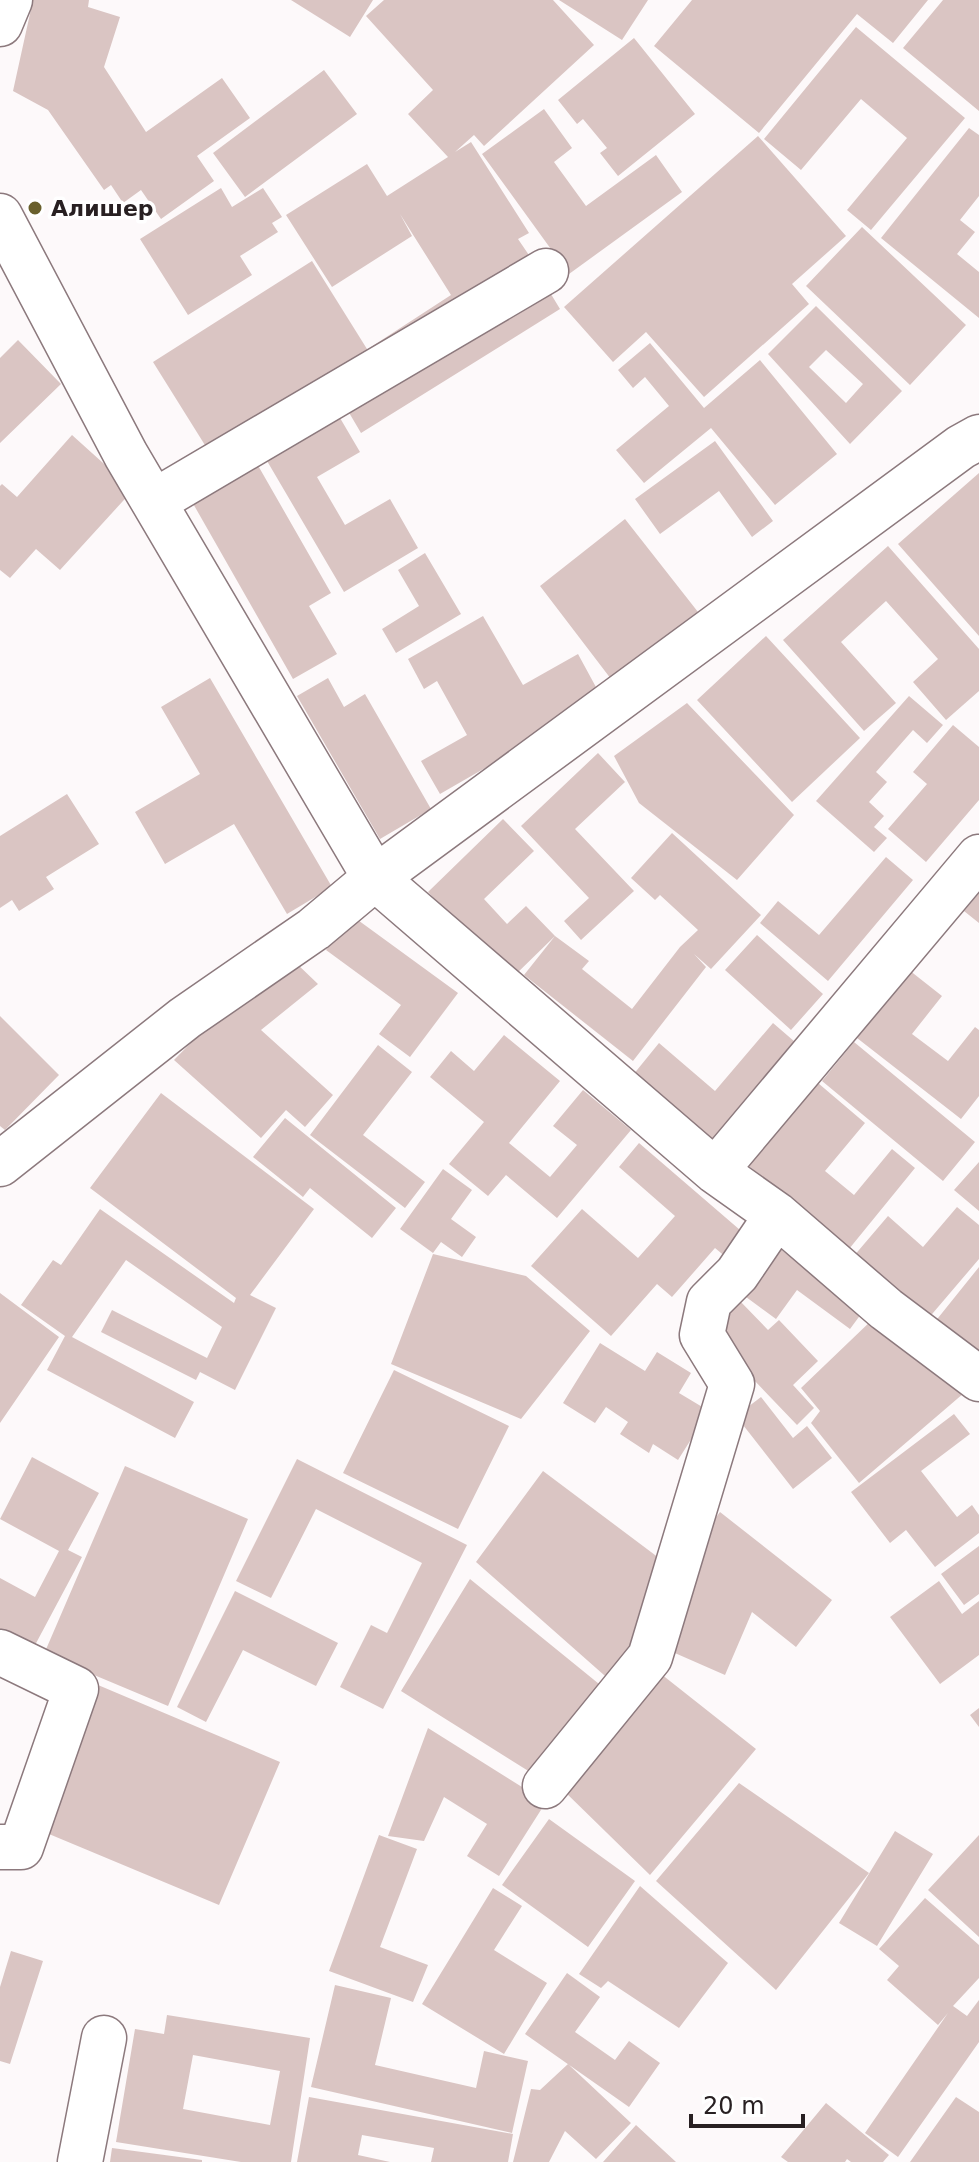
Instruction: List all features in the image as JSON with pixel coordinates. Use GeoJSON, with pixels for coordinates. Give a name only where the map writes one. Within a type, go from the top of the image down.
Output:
{"type":"FeatureCollection","features":[{"type":"Feature","properties":{"kind":"street"},"geometry":{"type":"LineString","coordinates":[[0,24],[10,0]]}},
{"type":"Feature","properties":{"kind":"street"},"geometry":{"type":"LineString","coordinates":[[0,216],[126,455],[375,878],[715,1171],[777,1215],[886,1309],[979,1379]]}},
{"type":"Feature","properties":{"kind":"street"},"geometry":{"type":"LineString","coordinates":[[155,501],[546,271]]}},
{"type":"Feature","properties":{"kind":"street"},"geometry":{"type":"LineString","coordinates":[[0,1164],[185,1018],[314,929],[375,878],[961,447],[979,437]]}},
{"type":"Feature","properties":{"kind":"street"},"geometry":{"type":"LineString","coordinates":[[715,1171],[979,857]]}},
{"type":"Feature","properties":{"kind":"street"},"geometry":{"type":"LineString","coordinates":[[545,1786],[650,1657],[732,1384],[702,1335],[709,1302],[737,1274],[777,1215]]}},
{"type":"Feature","properties":{"kind":"street"},"geometry":{"type":"LineString","coordinates":[[0,1652],[76,1689],[21,1847],[0,1847]]}},
{"type":"Feature","properties":{"kind":"street"},"geometry":{"type":"LineString","coordinates":[[80,2162],[104,2038]]}},
{"type":"Feature","properties":{"kind":"building"},"geometry":{"type":"Polygon","coordinates":[[[33,0],[89,0],[88,7],[120,17],[104,67],[146,132],[222,78],[250,118],[197,156],[214,181],[161,219],[141,190],[123,203],[111,185],[104,190],[48,110],[13,91],[33,0]]]}},
{"type":"Feature","properties":{"kind":"building"},"geometry":{"type":"Polygon","coordinates":[[[291,0],[373,0],[350,37],[291,0]]]}},
{"type":"Feature","properties":{"kind":"building"},"geometry":{"type":"Polygon","coordinates":[[[384,0],[553,0],[594,45],[484,146],[474,135],[455,152],[471,142],[529,233],[518,239],[533,261],[379,361],[371,347],[451,295],[400,214],[412,236],[332,287],[286,215],[367,164],[387,196],[448,157],[408,114],[433,90],[366,16],[384,0]]]}},
{"type":"Feature","properties":{"kind":"building"},"geometry":{"type":"Polygon","coordinates":[[[559,0],[648,0],[622,40],[559,0]]]}},
{"type":"Feature","properties":{"kind":"building"},"geometry":{"type":"Polygon","coordinates":[[[692,0],[928,0],[893,43],[857,14],[759,133],[654,46],[692,0]]]}},
{"type":"Feature","properties":{"kind":"building"},"geometry":{"type":"Polygon","coordinates":[[[943,0],[979,0],[979,111],[903,48],[943,0]]]}},
{"type":"Feature","properties":{"kind":"building"},"geometry":{"type":"Polygon","coordinates":[[[856,27],[965,118],[871,230],[847,210],[907,138],[861,99],[801,170],[764,139],[856,27]]]}},
{"type":"Feature","properties":{"kind":"building"},"geometry":{"type":"Polygon","coordinates":[[[634,38],[695,114],[618,176],[600,153],[607,148],[583,119],[577,124],[558,100],[634,38]]]}},
{"type":"Feature","properties":{"kind":"building"},"geometry":{"type":"Polygon","coordinates":[[[324,70],[357,114],[245,197],[213,153],[324,70]]]}},
{"type":"Feature","properties":{"kind":"building"},"geometry":{"type":"Polygon","coordinates":[[[544,109],[572,148],[554,162],[586,206],[656,155],[682,192],[569,274],[482,154],[544,109]]]}},
{"type":"Feature","properties":{"kind":"building"},"geometry":{"type":"Polygon","coordinates":[[[969,128],[979,135],[979,196],[960,220],[975,232],[957,254],[979,272],[979,318],[881,238],[969,128]]]}},
{"type":"Feature","properties":{"kind":"building"},"geometry":{"type":"Polygon","coordinates":[[[758,136],[846,236],[792,284],[809,304],[704,397],[646,332],[613,362],[564,307],[758,136]]]}},
{"type":"Feature","properties":{"kind":"building"},"geometry":{"type":"Polygon","coordinates":[[[221,188],[232,207],[263,188],[282,217],[272,223],[278,232],[240,256],[252,275],[188,315],[140,239],[221,188]]]}},
{"type":"Feature","properties":{"kind":"building"},"geometry":{"type":"Polygon","coordinates":[[[862,227],[966,325],[910,385],[806,286],[862,227]]]}},
{"type":"Feature","properties":{"kind":"building"},"geometry":{"type":"Polygon","coordinates":[[[312,261],[372,357],[213,458],[153,362],[312,261]]]}},
{"type":"Feature","properties":{"kind":"building"},"geometry":{"type":"Polygon","coordinates":[[[540,276],[560,309],[361,433],[341,399],[540,276]]]}},
{"type":"Feature","properties":{"kind":"building"},"geometry":{"type":"Polygon","coordinates":[[[816,306],[902,391],[850,444],[768,354],[816,306]],[[826,350],[809,367],[846,403],[863,384],[826,350]]]}},
{"type":"Feature","properties":{"kind":"building"},"geometry":{"type":"Polygon","coordinates":[[[18,340],[61,384],[0,443],[0,358],[18,340]]]}},
{"type":"Feature","properties":{"kind":"building"},"geometry":{"type":"Polygon","coordinates":[[[650,343],[704,408],[760,360],[837,454],[775,505],[711,428],[644,483],[616,450],[669,406],[645,377],[633,388],[618,370],[650,343]]]}},
{"type":"Feature","properties":{"kind":"building"},"geometry":{"type":"Polygon","coordinates":[[[333,406],[360,452],[317,477],[345,525],[390,499],[418,548],[344,592],[260,449],[333,406]]]}},
{"type":"Feature","properties":{"kind":"building"},"geometry":{"type":"Polygon","coordinates":[[[72,435],[133,490],[60,570],[36,549],[10,578],[0,570],[0,486],[2,484],[17,497],[72,435]]]}},
{"type":"Feature","properties":{"kind":"building"},"geometry":{"type":"Polygon","coordinates":[[[715,441],[773,521],[752,537],[719,491],[660,534],[635,499],[715,441]]]}},
{"type":"Feature","properties":{"kind":"building"},"geometry":{"type":"Polygon","coordinates":[[[252,455],[331,593],[309,606],[337,654],[293,679],[187,493],[252,455]]]}},
{"type":"Feature","properties":{"kind":"building"},"geometry":{"type":"Polygon","coordinates":[[[979,473],[979,636],[898,544],[979,473]]]}},
{"type":"Feature","properties":{"kind":"building"},"geometry":{"type":"Polygon","coordinates":[[[625,519],[698,612],[611,679],[540,586],[625,519]]]}},
{"type":"Feature","properties":{"kind":"building"},"geometry":{"type":"Polygon","coordinates":[[[888,546],[979,649],[979,691],[946,720],[913,682],[938,659],[886,601],[841,642],[896,703],[864,731],[783,640],[888,546]]]}},
{"type":"Feature","properties":{"kind":"building"},"geometry":{"type":"Polygon","coordinates":[[[425,553],[461,614],[396,653],[382,629],[419,606],[398,570],[425,553]]]}},
{"type":"Feature","properties":{"kind":"building"},"geometry":{"type":"Polygon","coordinates":[[[483,616],[523,685],[578,654],[603,700],[440,794],[421,761],[467,735],[437,681],[424,689],[408,659],[483,616]]]}},
{"type":"Feature","properties":{"kind":"building"},"geometry":{"type":"Polygon","coordinates":[[[766,636],[860,738],[792,802],[697,700],[766,636]]]}},
{"type":"Feature","properties":{"kind":"building"},"geometry":{"type":"Polygon","coordinates":[[[210,678],[332,887],[287,914],[234,824],[165,864],[135,812],[200,774],[161,707],[210,678]]]}},
{"type":"Feature","properties":{"kind":"building"},"geometry":{"type":"Polygon","coordinates":[[[328,678],[344,707],[365,694],[431,809],[380,839],[297,696],[328,678]]]}},
{"type":"Feature","properties":{"kind":"building"},"geometry":{"type":"Polygon","coordinates":[[[909,696],[943,725],[927,743],[913,730],[876,772],[887,782],[869,802],[884,816],[874,827],[887,838],[874,852],[816,801],[909,696]]]}},
{"type":"Feature","properties":{"kind":"building"},"geometry":{"type":"Polygon","coordinates":[[[687,703],[794,815],[737,880],[639,803],[614,756],[687,703]]]}},
{"type":"Feature","properties":{"kind":"building"},"geometry":{"type":"Polygon","coordinates":[[[953,725],[979,747],[979,800],[926,862],[888,829],[927,784],[913,772],[953,725]]]}},
{"type":"Feature","properties":{"kind":"building"},"geometry":{"type":"Polygon","coordinates":[[[598,753],[625,782],[575,829],[634,891],[581,940],[564,921],[589,898],[521,826],[598,753]]]}},
{"type":"Feature","properties":{"kind":"building"},"geometry":{"type":"Polygon","coordinates":[[[67,794],[99,844],[46,877],[54,889],[19,911],[12,900],[0,908],[0,836],[67,794]]]}},
{"type":"Feature","properties":{"kind":"building"},"geometry":{"type":"Polygon","coordinates":[[[503,819],[534,851],[484,899],[507,924],[526,906],[555,936],[511,979],[428,892],[503,819]]]}},
{"type":"Feature","properties":{"kind":"building"},"geometry":{"type":"Polygon","coordinates":[[[672,833],[761,915],[711,969],[694,954],[706,967],[633,1061],[524,975],[555,936],[589,961],[582,969],[632,1009],[680,947],[698,930],[660,895],[655,900],[631,878],[672,833]]]}},
{"type":"Feature","properties":{"kind":"building"},"geometry":{"type":"Polygon","coordinates":[[[886,857],[913,880],[828,981],[760,923],[778,901],[819,935],[886,857]]]}},
{"type":"Feature","properties":{"kind":"building"},"geometry":{"type":"Polygon","coordinates":[[[979,893],[979,923],[964,911],[979,893]]]}},
{"type":"Feature","properties":{"kind":"building"},"geometry":{"type":"Polygon","coordinates":[[[351,915],[458,993],[410,1057],[379,1034],[401,1005],[326,950],[351,915]]]}},
{"type":"Feature","properties":{"kind":"building"},"geometry":{"type":"Polygon","coordinates":[[[757,935],[823,994],[791,1030],[725,970],[757,935]]]}},
{"type":"Feature","properties":{"kind":"building"},"geometry":{"type":"Polygon","coordinates":[[[295,962],[318,984],[261,1030],[333,1095],[305,1127],[286,1110],[261,1138],[174,1060],[222,1011],[295,962]]]}},
{"type":"Feature","properties":{"kind":"building"},"geometry":{"type":"Polygon","coordinates":[[[909,970],[942,996],[912,1034],[948,1061],[975,1027],[979,1030],[979,1096],[961,1119],[857,1038],[909,970]]]}},
{"type":"Feature","properties":{"kind":"building"},"geometry":{"type":"Polygon","coordinates":[[[0,1016],[59,1075],[5,1130],[0,1126],[0,1016]]]}},
{"type":"Feature","properties":{"kind":"building"},"geometry":{"type":"Polygon","coordinates":[[[773,1023],[802,1048],[718,1148],[633,1075],[659,1043],[715,1091],[773,1023]]]}},
{"type":"Feature","properties":{"kind":"building"},"geometry":{"type":"Polygon","coordinates":[[[504,1035],[560,1081],[509,1143],[550,1177],[577,1145],[553,1126],[583,1090],[631,1130],[557,1218],[506,1175],[488,1196],[449,1164],[484,1122],[430,1077],[451,1051],[474,1071],[504,1035]]]}},
{"type":"Feature","properties":{"kind":"building"},"geometry":{"type":"Polygon","coordinates":[[[854,1042],[975,1142],[943,1181],[822,1081],[854,1042]]]}},
{"type":"Feature","properties":{"kind":"building"},"geometry":{"type":"Polygon","coordinates":[[[378,1045],[412,1072],[363,1135],[425,1182],[405,1208],[310,1135],[378,1045]]]}},
{"type":"Feature","properties":{"kind":"building"},"geometry":{"type":"Polygon","coordinates":[[[818,1083],[865,1123],[825,1171],[854,1195],[892,1149],[915,1168],[849,1249],[749,1166],[818,1083]]]}},
{"type":"Feature","properties":{"kind":"building"},"geometry":{"type":"Polygon","coordinates":[[[161,1093],[314,1209],[250,1295],[276,1308],[235,1390],[200,1372],[196,1380],[101,1332],[112,1310],[207,1358],[222,1327],[126,1260],[72,1337],[194,1402],[175,1438],[47,1370],[65,1336],[21,1305],[53,1260],[61,1265],[100,1209],[234,1303],[236,1298],[90,1188],[161,1093]]]}},
{"type":"Feature","properties":{"kind":"building"},"geometry":{"type":"Polygon","coordinates":[[[285,1118],[396,1208],[372,1238],[310,1188],[303,1197],[253,1157],[285,1118]]]}},
{"type":"Feature","properties":{"kind":"building"},"geometry":{"type":"Polygon","coordinates":[[[639,1143],[747,1236],[727,1258],[715,1248],[672,1297],[657,1284],[611,1336],[531,1266],[582,1209],[638,1258],[675,1216],[619,1167],[639,1143]]]}},
{"type":"Feature","properties":{"kind":"building"},"geometry":{"type":"Polygon","coordinates":[[[979,1162],[979,1211],[954,1190],[979,1162]]]}},
{"type":"Feature","properties":{"kind":"building"},"geometry":{"type":"Polygon","coordinates":[[[443,1169],[472,1190],[451,1219],[476,1237],[462,1257],[441,1242],[433,1253],[400,1229],[443,1169]]]}},
{"type":"Feature","properties":{"kind":"building"},"geometry":{"type":"Polygon","coordinates":[[[957,1207],[979,1225],[979,1259],[927,1320],[853,1257],[888,1216],[923,1247],[957,1207]]]}},
{"type":"Feature","properties":{"kind":"building"},"geometry":{"type":"Polygon","coordinates":[[[776,1246],[864,1310],[850,1329],[797,1290],[776,1319],[742,1294],[776,1246]]]}},
{"type":"Feature","properties":{"kind":"building"},"geometry":{"type":"Polygon","coordinates":[[[433,1254],[526,1276],[590,1331],[521,1419],[391,1364],[433,1254]]]}},
{"type":"Feature","properties":{"kind":"building"},"geometry":{"type":"Polygon","coordinates":[[[979,1267],[979,1359],[934,1323],[979,1267]]]}},
{"type":"Feature","properties":{"kind":"building"},"geometry":{"type":"Polygon","coordinates":[[[0,1293],[59,1337],[0,1423],[0,1293]]]}},
{"type":"Feature","properties":{"kind":"building"},"geometry":{"type":"Polygon","coordinates":[[[738,1299],[768,1330],[779,1320],[818,1361],[793,1385],[814,1408],[797,1425],[706,1330],[738,1299]]]}},
{"type":"Feature","properties":{"kind":"building"},"geometry":{"type":"Polygon","coordinates":[[[874,1318],[964,1393],[859,1483],[811,1423],[820,1411],[801,1388],[874,1318]]]}},
{"type":"Feature","properties":{"kind":"building"},"geometry":{"type":"Polygon","coordinates":[[[600,1343],[645,1371],[657,1352],[691,1373],[679,1393],[709,1411],[678,1460],[653,1444],[649,1453],[620,1434],[628,1422],[606,1407],[595,1423],[563,1403],[600,1343]]]}},
{"type":"Feature","properties":{"kind":"building"},"geometry":{"type":"Polygon","coordinates":[[[394,1370],[509,1426],[458,1529],[343,1473],[394,1370]]]}},
{"type":"Feature","properties":{"kind":"building"},"geometry":{"type":"Polygon","coordinates":[[[761,1397],[793,1438],[807,1426],[832,1458],[793,1489],[736,1416],[761,1397]]]}},
{"type":"Feature","properties":{"kind":"building"},"geometry":{"type":"Polygon","coordinates":[[[954,1414],[970,1434],[921,1471],[957,1517],[972,1505],[979,1515],[979,1533],[935,1567],[906,1530],[890,1543],[851,1492],[954,1414]]]}},
{"type":"Feature","properties":{"kind":"building"},"geometry":{"type":"Polygon","coordinates":[[[32,1457],[99,1493],[68,1550],[82,1557],[34,1647],[0,1629],[0,1578],[35,1597],[59,1551],[0,1519],[32,1457]]]}},
{"type":"Feature","properties":{"kind":"building"},"geometry":{"type":"Polygon","coordinates":[[[297,1459],[467,1545],[383,1709],[340,1687],[371,1625],[387,1633],[422,1563],[316,1509],[271,1598],[236,1581],[297,1459]]]}},
{"type":"Feature","properties":{"kind":"building"},"geometry":{"type":"Polygon","coordinates":[[[125,1466],[248,1519],[168,1706],[44,1654],[125,1466]]]}},
{"type":"Feature","properties":{"kind":"building"},"geometry":{"type":"Polygon","coordinates":[[[543,1471],[667,1564],[643,1645],[613,1683],[476,1562],[543,1471]]]}},
{"type":"Feature","properties":{"kind":"building"},"geometry":{"type":"Polygon","coordinates":[[[720,1512],[832,1600],[796,1647],[752,1612],[725,1675],[668,1650],[689,1553],[720,1512]]]}},
{"type":"Feature","properties":{"kind":"building"},"geometry":{"type":"Polygon","coordinates":[[[979,1546],[979,1594],[964,1605],[941,1574],[979,1546]]]}},
{"type":"Feature","properties":{"kind":"building"},"geometry":{"type":"Polygon","coordinates":[[[470,1579],[604,1688],[538,1777],[401,1691],[470,1579]]]}},
{"type":"Feature","properties":{"kind":"building"},"geometry":{"type":"Polygon","coordinates":[[[939,1581],[962,1614],[979,1601],[979,1655],[940,1684],[890,1617],[939,1581]]]}},
{"type":"Feature","properties":{"kind":"building"},"geometry":{"type":"Polygon","coordinates":[[[235,1591],[338,1643],[316,1686],[243,1650],[206,1722],[177,1707],[235,1591]]]}},
{"type":"Feature","properties":{"kind":"building"},"geometry":{"type":"Polygon","coordinates":[[[656,1670],[756,1749],[650,1875],[562,1789],[656,1670]]]}},
{"type":"Feature","properties":{"kind":"building"},"geometry":{"type":"Polygon","coordinates":[[[98,1685],[280,1762],[219,1905],[37,1829],[98,1685]]]}},
{"type":"Feature","properties":{"kind":"building"},"geometry":{"type":"Polygon","coordinates":[[[979,1708],[979,1727],[970,1715],[979,1708]]]}},
{"type":"Feature","properties":{"kind":"building"},"geometry":{"type":"Polygon","coordinates":[[[428,1728],[546,1802],[499,1876],[467,1856],[487,1824],[444,1797],[424,1841],[388,1836],[428,1728]]]}},
{"type":"Feature","properties":{"kind":"building"},"geometry":{"type":"Polygon","coordinates":[[[739,1783],[869,1873],[776,1990],[656,1881],[739,1783]]]}},
{"type":"Feature","properties":{"kind":"building"},"geometry":{"type":"Polygon","coordinates":[[[549,1819],[635,1881],[588,1947],[502,1885],[549,1819]]]}},
{"type":"Feature","properties":{"kind":"building"},"geometry":{"type":"Polygon","coordinates":[[[895,1831],[933,1854],[877,1946],[839,1923],[895,1831]]]}},
{"type":"Feature","properties":{"kind":"building"},"geometry":{"type":"Polygon","coordinates":[[[379,1835],[417,1849],[380,1947],[428,1965],[413,2002],[329,1971],[379,1835]]]}},
{"type":"Feature","properties":{"kind":"building"},"geometry":{"type":"Polygon","coordinates":[[[979,1835],[979,1937],[928,1890],[979,1835]]]}},
{"type":"Feature","properties":{"kind":"building"},"geometry":{"type":"Polygon","coordinates":[[[640,1886],[728,1963],[679,2028],[608,1981],[601,1988],[579,1974],[640,1886]]]}},
{"type":"Feature","properties":{"kind":"building"},"geometry":{"type":"Polygon","coordinates":[[[493,1888],[522,1906],[494,1950],[547,1983],[504,2054],[422,2004],[493,1888]]]}},
{"type":"Feature","properties":{"kind":"building"},"geometry":{"type":"Polygon","coordinates":[[[925,1898],[979,1945],[979,1978],[953,2006],[967,2016],[979,2000],[979,2042],[898,2157],[865,2133],[948,2013],[938,2025],[887,1980],[899,1966],[879,1949],[925,1898]]]}},
{"type":"Feature","properties":{"kind":"building"},"geometry":{"type":"Polygon","coordinates":[[[11,1951],[43,1961],[10,2064],[0,2061],[0,1987],[11,1951]]]}},
{"type":"Feature","properties":{"kind":"building"},"geometry":{"type":"Polygon","coordinates":[[[567,1973],[600,1997],[575,2032],[615,2060],[629,2041],[660,2063],[629,2107],[525,2034],[567,1973]]]}},
{"type":"Feature","properties":{"kind":"building"},"geometry":{"type":"Polygon","coordinates":[[[335,1985],[391,1998],[375,2065],[476,2088],[484,2051],[528,2061],[512,2133],[311,2087],[335,1985]]]}},
{"type":"Feature","properties":{"kind":"building"},"geometry":{"type":"Polygon","coordinates":[[[167,2015],[310,2038],[291,2162],[241,2162],[116,2142],[135,2029],[164,2034],[167,2015]],[[193,2055],[183,2109],[270,2125],[280,2071],[193,2055]]]}},
{"type":"Feature","properties":{"kind":"building"},"geometry":{"type":"Polygon","coordinates":[[[568,2064],[631,2123],[596,2159],[565,2131],[549,2162],[513,2162],[531,2089],[540,2090],[568,2064]]]}},
{"type":"Feature","properties":{"kind":"building"},"geometry":{"type":"Polygon","coordinates":[[[309,2097],[513,2134],[508,2162],[431,2162],[434,2148],[362,2135],[358,2155],[390,2162],[297,2162],[309,2097]]]}},
{"type":"Feature","properties":{"kind":"building"},"geometry":{"type":"Polygon","coordinates":[[[956,2097],[979,2112],[979,2162],[910,2162],[956,2097]]]}},
{"type":"Feature","properties":{"kind":"building"},"geometry":{"type":"Polygon","coordinates":[[[826,2103],[889,2155],[883,2162],[851,2162],[847,2159],[845,2162],[788,2162],[781,2157],[826,2103]]]}},
{"type":"Feature","properties":{"kind":"building"},"geometry":{"type":"Polygon","coordinates":[[[636,2125],[676,2162],[603,2162],[636,2125]]]}},
{"type":"Feature","properties":{"kind":"building"},"geometry":{"type":"Polygon","coordinates":[[[112,2148],[202,2160],[202,2162],[110,2162],[112,2148]]]}},
{"type":"Feature","properties":{"kind":"place","name":"Алишер"},"geometry":{"type":"Point","coordinates":[35,208]}}]}
